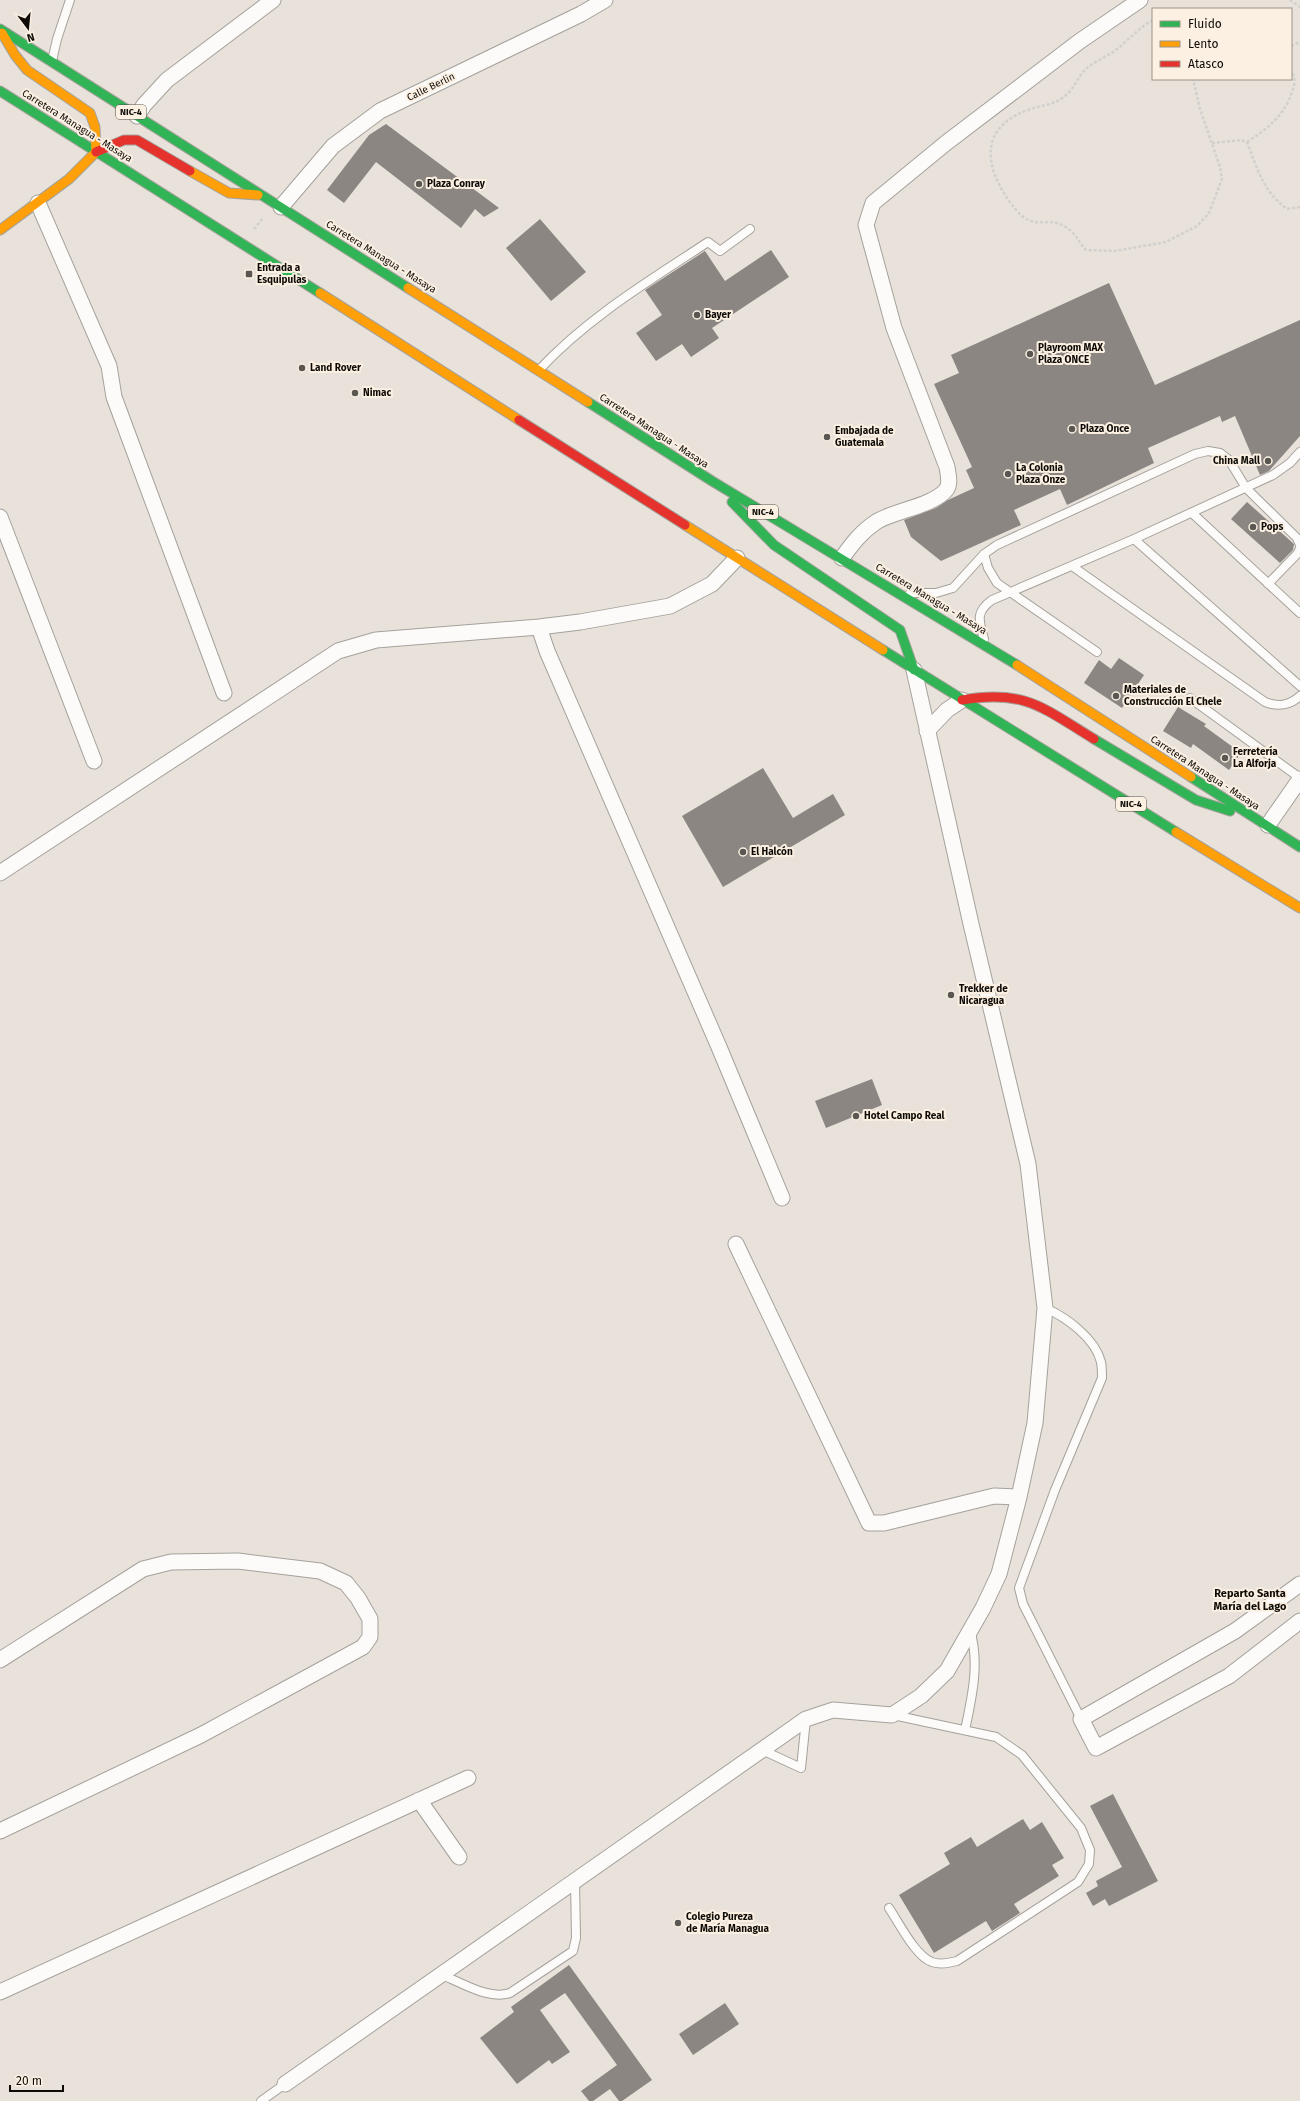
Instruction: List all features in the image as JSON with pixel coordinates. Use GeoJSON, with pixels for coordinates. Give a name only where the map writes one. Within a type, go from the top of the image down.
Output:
{"type":"FeatureCollection","features":[{"type":"Feature","properties":{"kind":"main road","name":"Carretera Managua - Masaya"},"geometry":{"type":"LineString","coordinates":[[0,30],[712,481],[986,645],[1300,847]]}},
{"type":"Feature","properties":{"kind":"main road"},"geometry":{"type":"LineString","coordinates":[[0,30],[15,55],[27,70],[90,114],[95,127],[96,152]]}},
{"type":"Feature","properties":{"kind":"main road","name":"Carretera Managua - Masaya"},"geometry":{"type":"LineString","coordinates":[[0,91],[914,670],[1300,908]]}},
{"type":"Feature","properties":{"kind":"main road"},"geometry":{"type":"LineString","coordinates":[[0,230],[69,179],[96,152],[124,140],[137,140],[229,193],[238,195],[261,195]]}},
{"type":"Feature","properties":{"kind":"main road"},"geometry":{"type":"LineString","coordinates":[[712,481],[774,545],[900,630],[914,670]]}},
{"type":"Feature","properties":{"kind":"main road"},"geometry":{"type":"LineString","coordinates":[[962,700],[997,694],[1010,695],[1035,703],[1196,800],[1262,822]]}},
{"type":"Feature","properties":{"kind":"street"},"geometry":{"type":"LineString","coordinates":[[137,116],[144,105],[167,80],[273,0]]}},
{"type":"Feature","properties":{"kind":"street","name":"Calle Berlin"},"geometry":{"type":"LineString","coordinates":[[277,205],[333,146],[380,112],[581,14],[605,0]]}},
{"type":"Feature","properties":{"kind":"street"},"geometry":{"type":"LineString","coordinates":[[842,558],[860,534],[877,521],[936,498],[946,490],[949,480],[947,467],[894,328],[866,225],[873,203],[946,143],[1054,60],[1140,0]]}},
{"type":"Feature","properties":{"kind":"street"},"geometry":{"type":"LineString","coordinates":[[38,203],[109,366],[114,397],[224,693]]}},
{"type":"Feature","properties":{"kind":"street"},"geometry":{"type":"LineString","coordinates":[[0,516],[94,761]]}},
{"type":"Feature","properties":{"kind":"street"},"geometry":{"type":"LineString","coordinates":[[0,873],[338,651],[376,640],[539,627],[580,622],[670,606],[712,584],[737,558]]}},
{"type":"Feature","properties":{"kind":"street"},"geometry":{"type":"LineString","coordinates":[[539,627],[547,651],[713,1032],[782,1198]]}},
{"type":"Feature","properties":{"kind":"street"},"geometry":{"type":"LineString","coordinates":[[285,2084],[806,1719],[833,1710],[892,1715],[921,1696],[947,1670],[983,1608],[999,1574],[1019,1497],[1035,1423],[1045,1308],[1028,1164],[914,670]]}},
{"type":"Feature","properties":{"kind":"street"},"geometry":{"type":"LineString","coordinates":[[927,731],[947,710],[962,700]]}},
{"type":"Feature","properties":{"kind":"street"},"geometry":{"type":"LineString","coordinates":[[1262,822],[1300,778]]}},
{"type":"Feature","properties":{"kind":"street"},"geometry":{"type":"LineString","coordinates":[[736,1244],[869,1523],[884,1523],[994,1496],[1019,1497]]}},
{"type":"Feature","properties":{"kind":"street"},"geometry":{"type":"LineString","coordinates":[[0,1660],[143,1569],[171,1562],[238,1561],[320,1571],[346,1583],[358,1598],[370,1619],[370,1637],[363,1647],[201,1735],[0,1831]]}},
{"type":"Feature","properties":{"kind":"street"},"geometry":{"type":"LineString","coordinates":[[1300,1584],[1235,1631],[1081,1719],[1096,1748],[1229,1676],[1300,1620]]}},
{"type":"Feature","properties":{"kind":"street"},"geometry":{"type":"LineString","coordinates":[[0,1992],[468,1778]]}},
{"type":"Feature","properties":{"kind":"street"},"geometry":{"type":"LineString","coordinates":[[419,1800],[459,1857]]}},
{"type":"Feature","properties":{"kind":"lane"},"geometry":{"type":"LineString","coordinates":[[52,62],[57,39],[70,0]]}},
{"type":"Feature","properties":{"kind":"lane"},"geometry":{"type":"LineString","coordinates":[[539,370],[559,349],[610,308],[708,242],[720,251],[750,229]]}},
{"type":"Feature","properties":{"kind":"lane"},"geometry":{"type":"LineString","coordinates":[[901,594],[936,593],[954,588],[984,554],[1011,538],[1195,454],[1208,451],[1220,452],[1229,460],[1246,488],[1297,538],[1300,546],[1298,553],[1268,584]]}},
{"type":"Feature","properties":{"kind":"lane"},"geometry":{"type":"LineString","coordinates":[[986,645],[979,623],[980,613],[984,605],[1010,591],[1134,539],[1274,476],[1290,463],[1300,452]]}},
{"type":"Feature","properties":{"kind":"lane"},"geometry":{"type":"LineString","coordinates":[[1192,513],[1300,613]]}},
{"type":"Feature","properties":{"kind":"lane"},"geometry":{"type":"LineString","coordinates":[[1134,539],[1300,686]]}},
{"type":"Feature","properties":{"kind":"lane"},"geometry":{"type":"LineString","coordinates":[[984,554],[992,577],[1097,652]]}},
{"type":"Feature","properties":{"kind":"lane"},"geometry":{"type":"LineString","coordinates":[[1072,566],[1265,702],[1275,706],[1286,705],[1300,696]]}},
{"type":"Feature","properties":{"kind":"lane"},"geometry":{"type":"LineString","coordinates":[[1190,698],[1300,778]]}},
{"type":"Feature","properties":{"kind":"lane"},"geometry":{"type":"LineString","coordinates":[[1045,1308],[1070,1321],[1092,1345],[1101,1362],[1102,1378],[1055,1490],[1019,1588],[1023,1604],[1081,1719]]}},
{"type":"Feature","properties":{"kind":"lane"},"geometry":{"type":"LineString","coordinates":[[965,1730],[974,1691],[974,1645],[970,1629]]}},
{"type":"Feature","properties":{"kind":"lane"},"geometry":{"type":"LineString","coordinates":[[889,1908],[920,1955],[932,1962],[945,1964],[957,1961],[1078,1882],[1089,1864],[1090,1850],[1081,1828],[1022,1755],[996,1737],[892,1715]]}},
{"type":"Feature","properties":{"kind":"lane"},"geometry":{"type":"LineString","coordinates":[[761,1750],[783,1758],[801,1768],[806,1719]]}},
{"type":"Feature","properties":{"kind":"lane"},"geometry":{"type":"LineString","coordinates":[[442,1975],[492,1995],[501,1996],[510,1993],[573,1951],[576,1938],[575,1881]]}},
{"type":"Feature","properties":{"kind":"lane"},"geometry":{"type":"LineString","coordinates":[[261,2101],[285,2084]]}},
{"type":"Feature","properties":{"kind":"path"},"geometry":{"type":"LineString","coordinates":[[1290,0],[1300,7]]}},
{"type":"Feature","properties":{"kind":"path"},"geometry":{"type":"LineString","coordinates":[[1152,21],[1114,52],[1085,70],[1072,90],[1063,98],[1023,112],[1003,124],[994,134],[990,145],[994,171],[1000,186],[1024,218],[1030,222],[1063,225],[1074,233],[1086,250],[1115,250],[1159,244],[1172,240],[1197,226],[1214,204],[1222,179],[1212,143],[1200,109],[1193,80]]}},
{"type":"Feature","properties":{"kind":"path"},"geometry":{"type":"LineString","coordinates":[[1247,142],[1270,125],[1288,105],[1295,86],[1295,80],[1292,74]]}},
{"type":"Feature","properties":{"kind":"path"},"geometry":{"type":"LineString","coordinates":[[1212,143],[1241,140],[1247,142]]}},
{"type":"Feature","properties":{"kind":"path"},"geometry":{"type":"LineString","coordinates":[[1247,142],[1261,179],[1274,199],[1287,209],[1300,207]]}},
{"type":"Feature","properties":{"kind":"path"},"geometry":{"type":"LineString","coordinates":[[242,245],[277,205]]}},
{"type":"Feature","properties":{"kind":"building"},"geometry":{"type":"Polygon","coordinates":[[[386,124],[499,208],[484,217],[475,209],[461,228],[376,162],[344,203],[327,190],[369,135],[386,124]]]}},
{"type":"Feature","properties":{"kind":"building"},"geometry":{"type":"Polygon","coordinates":[[[540,219],[586,272],[551,301],[506,248],[540,219]]]}},
{"type":"Feature","properties":{"kind":"building","name":"Bayer"},"geometry":{"type":"Polygon","coordinates":[[[771,250],[789,277],[712,328],[719,338],[691,357],[682,344],[656,361],[636,333],[662,315],[645,290],[705,251],[725,281],[771,250]]]}},
{"type":"Feature","properties":{"kind":"building","name":"Plaza Once"},"geometry":{"type":"Polygon","coordinates":[[[1109,283],[1155,385],[1300,320],[1300,436],[1269,471],[1260,475],[1235,416],[1222,422],[1220,416],[1148,448],[1154,463],[1067,505],[1060,489],[1014,510],[1021,525],[941,561],[911,537],[904,520],[936,508],[948,500],[974,488],[966,470],[972,467],[934,384],[959,373],[951,355],[1109,283]]]}},
{"type":"Feature","properties":{"kind":"building"},"geometry":{"type":"Polygon","coordinates":[[[1247,502],[1294,544],[1293,550],[1280,563],[1231,519],[1247,502]]]}},
{"type":"Feature","properties":{"kind":"building","name":"Materiales de Construcción El Chele"},"geometry":{"type":"Polygon","coordinates":[[[1119,658],[1144,675],[1122,708],[1084,683],[1099,660],[1111,669],[1119,658]]]}},
{"type":"Feature","properties":{"kind":"building"},"geometry":{"type":"Polygon","coordinates":[[[1178,707],[1206,724],[1204,726],[1241,753],[1229,770],[1193,744],[1191,748],[1163,731],[1178,707]]]}},
{"type":"Feature","properties":{"kind":"building","name":"El Halcón"},"geometry":{"type":"Polygon","coordinates":[[[763,768],[793,818],[833,794],[845,815],[723,887],[682,816],[763,768]]]}},
{"type":"Feature","properties":{"kind":"building"},"geometry":{"type":"Polygon","coordinates":[[[872,1079],[882,1105],[826,1128],[815,1101],[872,1079]]]}},
{"type":"Feature","properties":{"kind":"building"},"geometry":{"type":"Polygon","coordinates":[[[1113,1794],[1158,1881],[1109,1906],[1105,1899],[1093,1906],[1086,1893],[1098,1886],[1096,1881],[1122,1867],[1090,1806],[1113,1794]]]}},
{"type":"Feature","properties":{"kind":"building"},"geometry":{"type":"Polygon","coordinates":[[[1023,1819],[1030,1830],[1042,1822],[1064,1858],[1052,1865],[1059,1876],[1014,1904],[1020,1913],[992,1931],[986,1921],[934,1953],[899,1895],[950,1864],[944,1853],[971,1837],[977,1847],[1023,1819]]]}},
{"type":"Feature","properties":{"kind":"building"},"geometry":{"type":"Polygon","coordinates":[[[569,1965],[652,2080],[622,2101],[619,2101],[610,2089],[593,2101],[589,2101],[581,2091],[617,2065],[565,1993],[540,2010],[570,2052],[552,2064],[549,2060],[517,2084],[480,2038],[514,2012],[511,2007],[569,1965]]]}},
{"type":"Feature","properties":{"kind":"building"},"geometry":{"type":"Polygon","coordinates":[[[725,2003],[739,2024],[693,2055],[679,2034],[725,2003]]]}},
{"type":"Feature","properties":{"kind":"traffic: fast"},"geometry":{"type":"LineString","coordinates":[[0,29],[408,288]]}},
{"type":"Feature","properties":{"kind":"traffic: fast"},"geometry":{"type":"LineString","coordinates":[[0,91],[320,293]]}},
{"type":"Feature","properties":{"kind":"traffic: fast"},"geometry":{"type":"LineString","coordinates":[[588,402],[712,481],[1017,665]]}},
{"type":"Feature","properties":{"kind":"traffic: fast"},"geometry":{"type":"LineString","coordinates":[[732,502],[774,545],[900,630],[914,670]]}},
{"type":"Feature","properties":{"kind":"traffic: fast"},"geometry":{"type":"LineString","coordinates":[[883,650],[1176,832]]}},
{"type":"Feature","properties":{"kind":"traffic: fast"},"geometry":{"type":"LineString","coordinates":[[1094,739],[1196,800],[1230,811]]}},
{"type":"Feature","properties":{"kind":"traffic: fast"},"geometry":{"type":"LineString","coordinates":[[1191,777],[1300,847]]}},
{"type":"Feature","properties":{"kind":"traffic: slow"},"geometry":{"type":"LineString","coordinates":[[2,33],[15,55],[27,70],[90,113],[95,127],[96,152]]}},
{"type":"Feature","properties":{"kind":"traffic: slow"},"geometry":{"type":"LineString","coordinates":[[0,230],[69,179],[96,152]]}},
{"type":"Feature","properties":{"kind":"traffic: slow"},"geometry":{"type":"LineString","coordinates":[[190,171],[229,193],[258,195]]}},
{"type":"Feature","properties":{"kind":"traffic: slow"},"geometry":{"type":"LineString","coordinates":[[408,288],[588,402]]}},
{"type":"Feature","properties":{"kind":"traffic: slow"},"geometry":{"type":"LineString","coordinates":[[320,293],[519,420]]}},
{"type":"Feature","properties":{"kind":"traffic: slow"},"geometry":{"type":"LineString","coordinates":[[685,525],[883,650]]}},
{"type":"Feature","properties":{"kind":"traffic: slow"},"geometry":{"type":"LineString","coordinates":[[1017,665],[1191,777]]}},
{"type":"Feature","properties":{"kind":"traffic: slow"},"geometry":{"type":"LineString","coordinates":[[1176,832],[1300,908]]}},
{"type":"Feature","properties":{"kind":"traffic: jam"},"geometry":{"type":"LineString","coordinates":[[96,152],[124,140],[137,140],[190,171]]}},
{"type":"Feature","properties":{"kind":"traffic: jam"},"geometry":{"type":"LineString","coordinates":[[519,420],[685,525]]}},
{"type":"Feature","properties":{"kind":"traffic: jam"},"geometry":{"type":"LineString","coordinates":[[962,700],[984,697],[1018,699],[1046,710],[1094,739]]}},
{"type":"Feature","properties":{"kind":"place","name":"Plaza Conray"},"geometry":{"type":"Point","coordinates":[419,184]}},
{"type":"Feature","properties":{"kind":"place","name":"Entrada a Esquipulas"},"geometry":{"type":"Point","coordinates":[249,274]}},
{"type":"Feature","properties":{"kind":"place","name":"Bayer"},"geometry":{"type":"Point","coordinates":[697,315]}},
{"type":"Feature","properties":{"kind":"place","name":"Playroom MAX Plaza ONCE"},"geometry":{"type":"Point","coordinates":[1030,354]}},
{"type":"Feature","properties":{"kind":"place","name":"Land Rover"},"geometry":{"type":"Point","coordinates":[302,368]}},
{"type":"Feature","properties":{"kind":"place","name":"Nimac"},"geometry":{"type":"Point","coordinates":[355,393]}},
{"type":"Feature","properties":{"kind":"place","name":"Plaza Once"},"geometry":{"type":"Point","coordinates":[1072,429]}},
{"type":"Feature","properties":{"kind":"place","name":"Embajada de Guatemala"},"geometry":{"type":"Point","coordinates":[827,437]}},
{"type":"Feature","properties":{"kind":"place","name":"China Mall"},"geometry":{"type":"Point","coordinates":[1268,461]}},
{"type":"Feature","properties":{"kind":"place","name":"La Colonia Plaza Onze"},"geometry":{"type":"Point","coordinates":[1008,474]}},
{"type":"Feature","properties":{"kind":"place","name":"Pops"},"geometry":{"type":"Point","coordinates":[1253,527]}},
{"type":"Feature","properties":{"kind":"place","name":"Materiales de Construcción El Chele"},"geometry":{"type":"Point","coordinates":[1116,696]}},
{"type":"Feature","properties":{"kind":"place","name":"Ferretería La Alforja"},"geometry":{"type":"Point","coordinates":[1225,758]}},
{"type":"Feature","properties":{"kind":"place","name":"El Halcón"},"geometry":{"type":"Point","coordinates":[743,852]}},
{"type":"Feature","properties":{"kind":"place","name":"Trekker de Nicaragua"},"geometry":{"type":"Point","coordinates":[951,995]}},
{"type":"Feature","properties":{"kind":"place","name":"Hotel Campo Real"},"geometry":{"type":"Point","coordinates":[856,1116]}},
{"type":"Feature","properties":{"kind":"place","name":"Colegio Pureza de María Managua"},"geometry":{"type":"Point","coordinates":[678,1923]}},
{"type":"Feature","properties":{"kind":"district","name":"Reparto Santa María del Lago"},"geometry":{"type":"Point","coordinates":[1250,1599]}}]}
